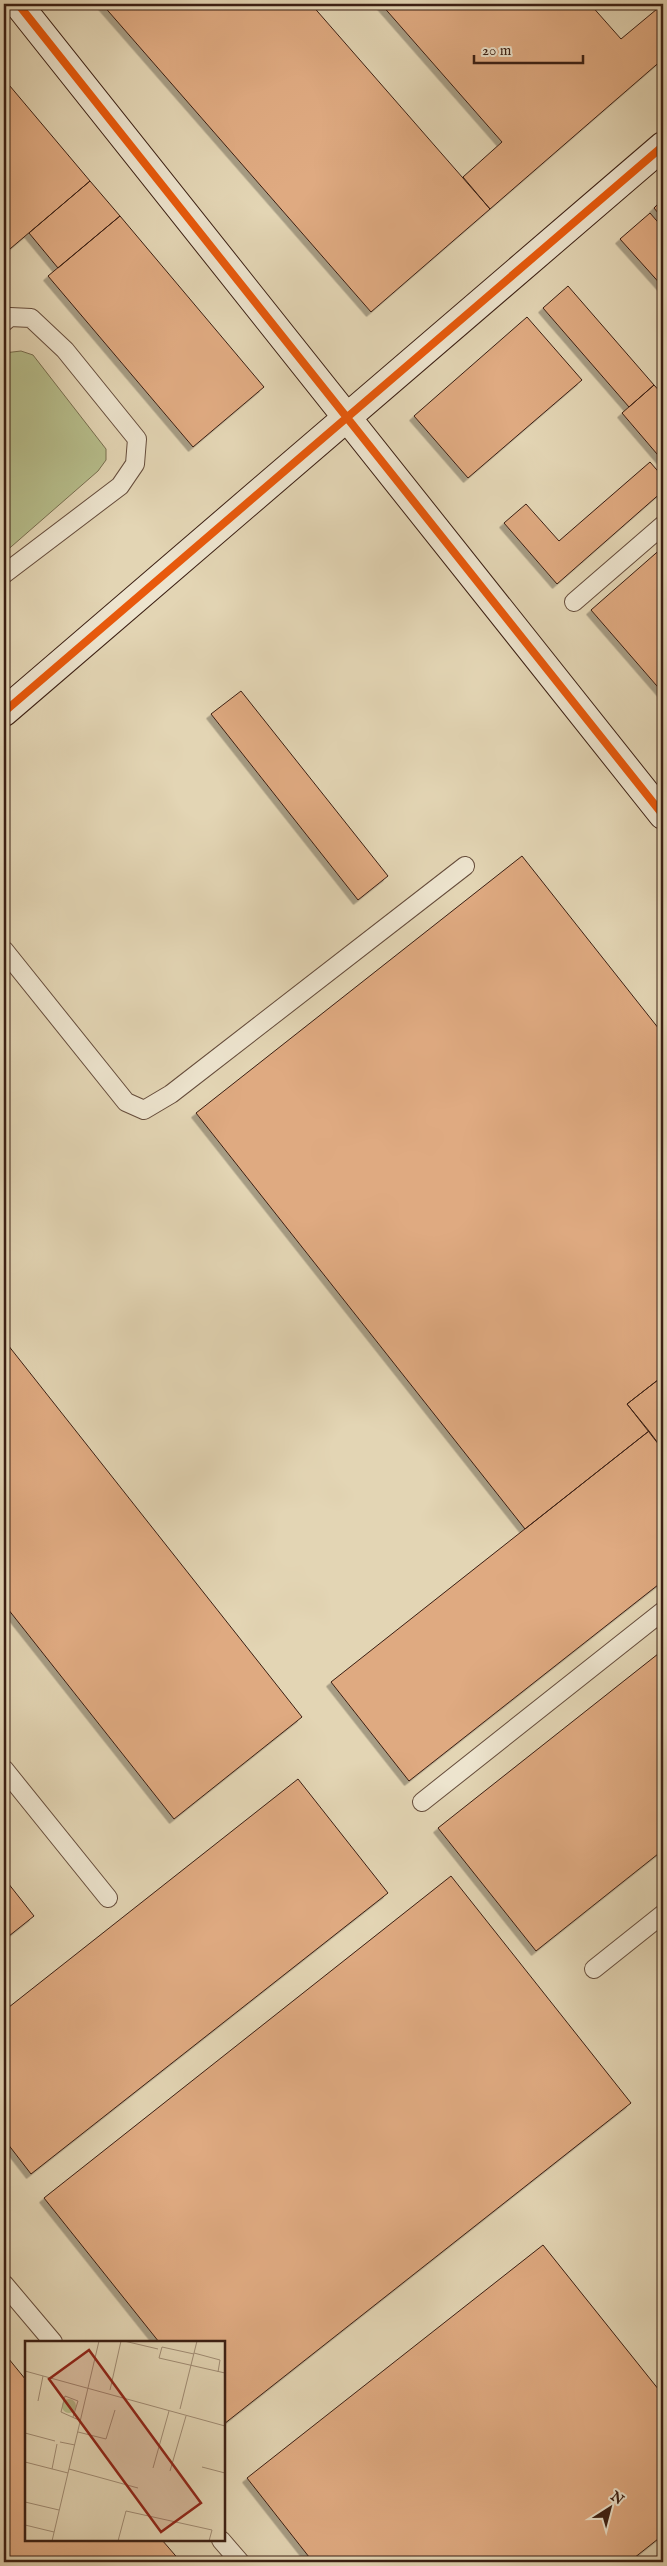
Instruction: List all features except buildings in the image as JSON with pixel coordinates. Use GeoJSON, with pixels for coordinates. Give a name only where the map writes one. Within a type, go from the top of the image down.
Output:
{"type":"FeatureCollection","features":[{"type":"Feature","properties":{"kind":"street"},"geometry":{"type":"LineString","coordinates":[[18,4],[663,815]]}},
{"type":"Feature","properties":{"kind":"street"},"geometry":{"type":"LineString","coordinates":[[5,709],[663,146]]}},
{"type":"Feature","properties":{"kind":"lane"},"geometry":{"type":"LineString","coordinates":[[4,322],[10,317],[31,318],[65,350],[136,439],[136,464],[120,486],[4,574]]}},
{"type":"Feature","properties":{"kind":"lane"},"geometry":{"type":"LineString","coordinates":[[574,602],[663,525]]}},
{"type":"Feature","properties":{"kind":"lane"},"geometry":{"type":"LineString","coordinates":[[4,950],[126,1102],[144,1110],[171,1094],[465,866]]}},
{"type":"Feature","properties":{"kind":"lane"},"geometry":{"type":"LineString","coordinates":[[422,1802],[663,1611]]}},
{"type":"Feature","properties":{"kind":"lane"},"geometry":{"type":"LineString","coordinates":[[4,1769],[108,1898]]}},
{"type":"Feature","properties":{"kind":"lane"},"geometry":{"type":"LineString","coordinates":[[594,1969],[663,1914]]}},
{"type":"Feature","properties":{"kind":"lane"},"geometry":{"type":"LineString","coordinates":[[4,2284],[52,2341]]}},
{"type":"Feature","properties":{"kind":"lane"},"geometry":{"type":"LineString","coordinates":[[222,2541],[240,2562]]}},
{"type":"Feature","properties":{"kind":"green space"},"geometry":{"type":"Polygon","coordinates":[[[21,351],[33,355],[106,449],[106,460],[98,471],[4,553],[4,353],[21,351]]]}},
{"type":"Feature","properties":{"kind":"cycle path"},"geometry":{"type":"LineString","coordinates":[[18,4],[663,815]]}},
{"type":"Feature","properties":{"kind":"cycle path"},"geometry":{"type":"LineString","coordinates":[[4,712],[663,146]]}}]}
